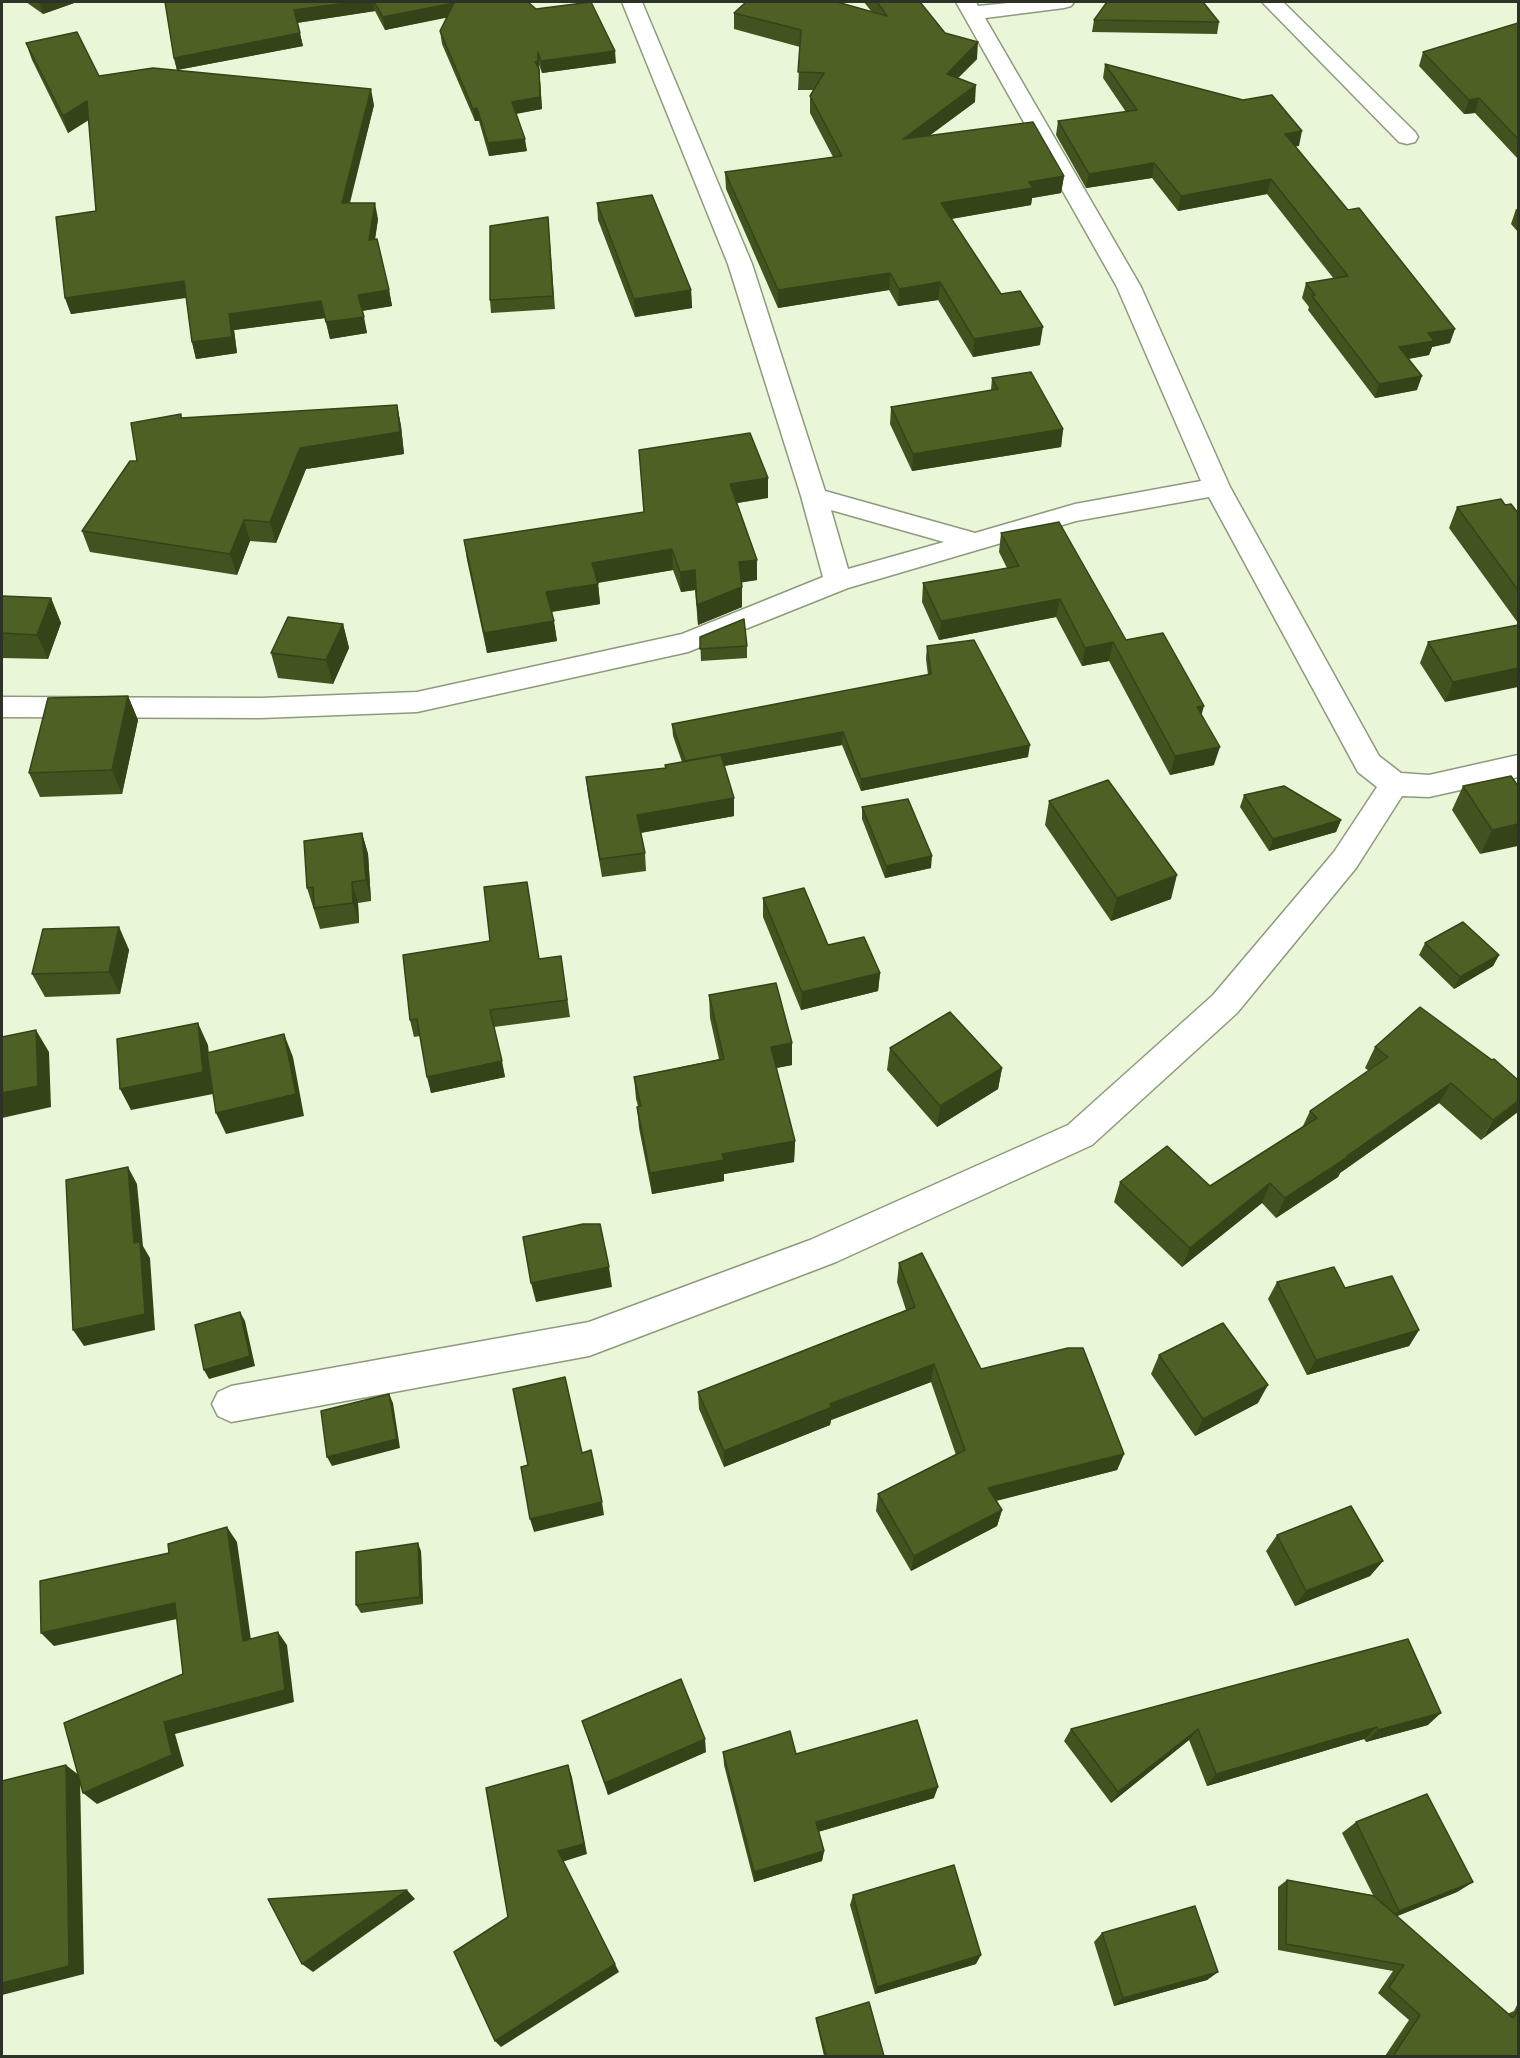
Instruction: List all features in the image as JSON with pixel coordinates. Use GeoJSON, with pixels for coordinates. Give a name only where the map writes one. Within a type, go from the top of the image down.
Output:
{"type":"FeatureCollection","features":[{"type":"Feature","properties":{"kind":"street"},"geometry":{"type":"LineString","coordinates":[[632,2],[740,264],[814,496],[838,581]]}},
{"type":"Feature","properties":{"kind":"street"},"geometry":{"type":"LineString","coordinates":[[1064,2],[969,7],[1129,286],[1217,487],[1368,764],[1394,784],[1429,786],[1518,766]]}},
{"type":"Feature","properties":{"kind":"street"},"geometry":{"type":"LineString","coordinates":[[1272,2],[1407,137]]}},
{"type":"Feature","properties":{"kind":"street"},"geometry":{"type":"LineString","coordinates":[[2,707],[261,708],[417,702],[688,642],[838,581],[1076,513],[1217,487]]}},
{"type":"Feature","properties":{"kind":"street"},"geometry":{"type":"LineString","coordinates":[[814,496],[977,542]]}},
{"type":"Feature","properties":{"kind":"street"},"geometry":{"type":"LineString","coordinates":[[231,1404],[589,1339],[823,1251],[1080,1134],[1225,1004],[1345,860],[1394,784]]}},
{"type":"Feature","properties":{"kind":"building"},"geometry":{"type":"Polygon","coordinates":[[[165,2],[354,2],[294,10],[300,33],[174,58],[165,2]]]}},
{"type":"Feature","properties":{"kind":"building"},"geometry":{"type":"Polygon","coordinates":[[[374,2],[528,2],[536,9],[591,2],[615,51],[541,61],[538,52],[538,61],[535,62],[539,69],[540,97],[512,102],[525,139],[488,143],[477,108],[473,109],[440,31],[454,3],[383,17],[374,2]]]}},
{"type":"Feature","properties":{"kind":"building"},"geometry":{"type":"Polygon","coordinates":[[[746,2],[837,2],[887,16],[877,2],[920,2],[945,33],[978,42],[947,74],[976,85],[903,139],[1033,122],[1064,176],[1029,182],[1033,188],[941,203],[1001,294],[1020,291],[1043,327],[974,339],[940,282],[899,289],[890,273],[778,290],[725,172],[842,156],[810,96],[824,73],[798,72],[801,30],[734,13],[746,2]]]}},
{"type":"Feature","properties":{"kind":"building"},"geometry":{"type":"Polygon","coordinates":[[[1107,2],[1203,2],[1219,22],[1094,20],[1107,2]]]}},
{"type":"Feature","properties":{"kind":"building"},"geometry":{"type":"Polygon","coordinates":[[[1518,23],[1518,139],[1479,98],[1469,100],[1423,52],[1518,23]]]}},
{"type":"Feature","properties":{"kind":"building"},"geometry":{"type":"Polygon","coordinates":[[[77,32],[99,76],[153,68],[371,89],[342,203],[375,203],[369,240],[377,239],[389,290],[358,295],[364,317],[326,322],[321,301],[229,314],[232,337],[192,342],[184,281],[65,298],[56,217],[96,211],[87,101],[63,116],[26,43],[77,32]]]}},
{"type":"Feature","properties":{"kind":"building"},"geometry":{"type":"Polygon","coordinates":[[[1105,64],[1243,100],[1272,95],[1302,131],[1285,134],[1348,210],[1359,208],[1455,329],[1428,333],[1434,341],[1399,347],[1422,376],[1379,384],[1312,296],[1315,295],[1306,283],[1348,276],[1271,179],[1181,196],[1154,163],[1089,174],[1058,121],[1137,110],[1105,64]]]}},
{"type":"Feature","properties":{"kind":"building"},"geometry":{"type":"Polygon","coordinates":[[[652,195],[691,290],[634,299],[597,203],[652,195]]]}},
{"type":"Feature","properties":{"kind":"building"},"geometry":{"type":"Polygon","coordinates":[[[548,217],[553,296],[490,300],[490,226],[548,217]]]}},
{"type":"Feature","properties":{"kind":"building"},"geometry":{"type":"Polygon","coordinates":[[[1031,372],[1063,429],[913,454],[891,407],[998,389],[992,378],[1031,372]]]}},
{"type":"Feature","properties":{"kind":"building"},"geometry":{"type":"Polygon","coordinates":[[[397,405],[400,432],[300,448],[270,522],[244,520],[230,554],[82,531],[130,461],[137,461],[131,423],[181,414],[181,418],[397,405]]]}},
{"type":"Feature","properties":{"kind":"building"},"geometry":{"type":"Polygon","coordinates":[[[750,433],[768,478],[730,484],[757,560],[739,562],[742,587],[697,605],[695,570],[680,572],[672,549],[592,563],[598,584],[546,592],[554,621],[484,633],[464,540],[644,512],[639,450],[750,433]]]}},
{"type":"Feature","properties":{"kind":"building"},"geometry":{"type":"Polygon","coordinates":[[[1501,499],[1505,505],[1511,504],[1518,513],[1518,590],[1457,507],[1501,499]]]}},
{"type":"Feature","properties":{"kind":"building"},"geometry":{"type":"Polygon","coordinates":[[[1059,522],[1126,640],[1163,633],[1204,706],[1197,707],[1220,747],[1175,756],[1113,642],[1085,648],[1060,599],[941,621],[923,583],[1019,566],[1001,533],[1059,522]]]}},
{"type":"Feature","properties":{"kind":"building"},"geometry":{"type":"Polygon","coordinates":[[[2,596],[51,598],[37,635],[2,633],[2,596]]]}},
{"type":"Feature","properties":{"kind":"building"},"geometry":{"type":"Polygon","coordinates":[[[288,617],[343,624],[326,660],[271,653],[288,617]]]}},
{"type":"Feature","properties":{"kind":"building"},"geometry":{"type":"Polygon","coordinates":[[[744,619],[747,646],[700,649],[700,637],[744,619]]]}},
{"type":"Feature","properties":{"kind":"building"},"geometry":{"type":"Polygon","coordinates":[[[1518,625],[1518,668],[1453,682],[1428,642],[1518,625]]]}},
{"type":"Feature","properties":{"kind":"building"},"geometry":{"type":"Polygon","coordinates":[[[974,640],[1030,745],[861,779],[843,732],[685,761],[672,724],[931,674],[927,646],[974,640]]]}},
{"type":"Feature","properties":{"kind":"building"},"geometry":{"type":"Polygon","coordinates":[[[128,696],[112,770],[29,773],[48,698],[128,696]]]}},
{"type":"Feature","properties":{"kind":"building"},"geometry":{"type":"Polygon","coordinates":[[[721,755],[734,798],[637,815],[645,853],[600,859],[586,777],[666,768],[665,765],[721,755]]]}},
{"type":"Feature","properties":{"kind":"building"},"geometry":{"type":"Polygon","coordinates":[[[1511,776],[1518,786],[1518,824],[1492,830],[1463,786],[1511,776]]]}},
{"type":"Feature","properties":{"kind":"building"},"geometry":{"type":"Polygon","coordinates":[[[1108,780],[1177,875],[1117,898],[1049,801],[1108,780]]]}},
{"type":"Feature","properties":{"kind":"building"},"geometry":{"type":"Polygon","coordinates":[[[1284,786],[1341,820],[1273,839],[1244,795],[1284,786]]]}},
{"type":"Feature","properties":{"kind":"building"},"geometry":{"type":"Polygon","coordinates":[[[908,799],[932,856],[886,866],[862,807],[908,799]]]}},
{"type":"Feature","properties":{"kind":"building"},"geometry":{"type":"Polygon","coordinates":[[[362,833],[366,880],[352,882],[353,903],[314,908],[313,887],[307,888],[304,841],[362,833]]]}},
{"type":"Feature","properties":{"kind":"building"},"geometry":{"type":"Polygon","coordinates":[[[527,882],[539,959],[561,956],[567,1000],[490,1010],[502,1061],[427,1077],[417,1019],[410,1020],[403,955],[490,941],[484,887],[527,882]]]}},
{"type":"Feature","properties":{"kind":"building"},"geometry":{"type":"Polygon","coordinates":[[[804,888],[828,945],[864,937],[880,973],[802,992],[763,898],[804,888]]]}},
{"type":"Feature","properties":{"kind":"building"},"geometry":{"type":"Polygon","coordinates":[[[1463,922],[1499,955],[1460,977],[1425,943],[1463,922]]]}},
{"type":"Feature","properties":{"kind":"building"},"geometry":{"type":"Polygon","coordinates":[[[119,927],[109,972],[32,974],[43,929],[119,927]]]}},
{"type":"Feature","properties":{"kind":"building"},"geometry":{"type":"Polygon","coordinates":[[[776,983],[792,1043],[771,1047],[795,1141],[722,1154],[724,1160],[650,1173],[637,1107],[641,1106],[634,1077],[724,1059],[709,995],[776,983]]]}},
{"type":"Feature","properties":{"kind":"building"},"geometry":{"type":"Polygon","coordinates":[[[1420,1007],[1492,1060],[1494,1059],[1518,1080],[1518,1101],[1493,1120],[1451,1083],[1348,1157],[1285,1198],[1270,1183],[1190,1248],[1120,1182],[1167,1146],[1210,1186],[1317,1118],[1310,1111],[1388,1057],[1375,1047],[1420,1007]]]}},
{"type":"Feature","properties":{"kind":"building"},"geometry":{"type":"Polygon","coordinates":[[[950,1012],[1002,1068],[940,1106],[890,1048],[950,1012]]]}},
{"type":"Feature","properties":{"kind":"building"},"geometry":{"type":"Polygon","coordinates":[[[198,1023],[203,1072],[120,1089],[117,1039],[198,1023]]]}},
{"type":"Feature","properties":{"kind":"building"},"geometry":{"type":"Polygon","coordinates":[[[36,1030],[38,1086],[2,1093],[2,1037],[36,1030]]]}},
{"type":"Feature","properties":{"kind":"building"},"geometry":{"type":"Polygon","coordinates":[[[284,1034],[296,1094],[216,1113],[207,1053],[284,1034]]]}},
{"type":"Feature","properties":{"kind":"building"},"geometry":{"type":"Polygon","coordinates":[[[128,1167],[134,1243],[140,1242],[145,1314],[73,1330],[66,1180],[128,1167]]]}},
{"type":"Feature","properties":{"kind":"building"},"geometry":{"type":"Polygon","coordinates":[[[583,1224],[600,1224],[609,1267],[531,1283],[523,1237],[583,1224]]]}},
{"type":"Feature","properties":{"kind":"building"},"geometry":{"type":"Polygon","coordinates":[[[922,1253],[981,1369],[1068,1348],[1083,1348],[1124,1454],[988,1488],[1002,1510],[914,1556],[878,1494],[965,1450],[934,1364],[830,1404],[832,1407],[724,1451],[698,1392],[915,1307],[899,1263],[922,1253]]]}},
{"type":"Feature","properties":{"kind":"building"},"geometry":{"type":"Polygon","coordinates":[[[1334,1267],[1345,1288],[1392,1276],[1419,1330],[1316,1360],[1277,1282],[1334,1267]]]}},
{"type":"Feature","properties":{"kind":"building"},"geometry":{"type":"Polygon","coordinates":[[[240,1312],[250,1356],[204,1370],[195,1325],[240,1312]]]}},
{"type":"Feature","properties":{"kind":"building"},"geometry":{"type":"Polygon","coordinates":[[[1223,1323],[1268,1385],[1203,1419],[1159,1355],[1223,1323]]]}},
{"type":"Feature","properties":{"kind":"building"},"geometry":{"type":"Polygon","coordinates":[[[565,1377],[582,1453],[591,1450],[602,1502],[530,1519],[521,1467],[528,1465],[513,1389],[565,1377]]]}},
{"type":"Feature","properties":{"kind":"building"},"geometry":{"type":"Polygon","coordinates":[[[389,1394],[397,1439],[327,1457],[321,1411],[389,1394]]]}},
{"type":"Feature","properties":{"kind":"building"},"geometry":{"type":"Polygon","coordinates":[[[1351,1506],[1383,1561],[1306,1591],[1277,1535],[1351,1506]]]}},
{"type":"Feature","properties":{"kind":"building"},"geometry":{"type":"Polygon","coordinates":[[[227,1527],[243,1641],[278,1632],[285,1690],[164,1722],[172,1755],[83,1793],[64,1723],[183,1674],[175,1603],[41,1633],[40,1581],[169,1553],[168,1544],[227,1527]]]}},
{"type":"Feature","properties":{"kind":"building"},"geometry":{"type":"Polygon","coordinates":[[[418,1543],[420,1597],[356,1605],[356,1552],[418,1543]]]}},
{"type":"Feature","properties":{"kind":"building"},"geometry":{"type":"Polygon","coordinates":[[[1408,1639],[1441,1713],[1378,1730],[1377,1727],[1216,1774],[1198,1729],[1118,1792],[1071,1729],[1408,1639]]]}},
{"type":"Feature","properties":{"kind":"building"},"geometry":{"type":"Polygon","coordinates":[[[681,1679],[705,1739],[605,1783],[582,1721],[681,1679]]]}},
{"type":"Feature","properties":{"kind":"building"},"geometry":{"type":"Polygon","coordinates":[[[917,1720],[938,1787],[816,1822],[824,1851],[754,1872],[723,1752],[790,1731],[796,1754],[917,1720]]]}},
{"type":"Feature","properties":{"kind":"building"},"geometry":{"type":"Polygon","coordinates":[[[66,1765],[69,1966],[2,1983],[2,1781],[66,1765]]]}},
{"type":"Feature","properties":{"kind":"building"},"geometry":{"type":"Polygon","coordinates":[[[568,1765],[584,1844],[558,1851],[615,1964],[495,2041],[454,1952],[508,1917],[486,1788],[568,1765]]]}},
{"type":"Feature","properties":{"kind":"building"},"geometry":{"type":"Polygon","coordinates":[[[1427,1794],[1473,1882],[1399,1911],[1356,1822],[1427,1794]]]}},
{"type":"Feature","properties":{"kind":"building"},"geometry":{"type":"Polygon","coordinates":[[[954,1865],[981,1955],[877,1987],[853,1895],[954,1865]]]}},
{"type":"Feature","properties":{"kind":"building"},"geometry":{"type":"Polygon","coordinates":[[[1287,1880],[1374,1896],[1513,2018],[1518,2010],[1518,2056],[1393,2056],[1420,2015],[1389,1987],[1404,1965],[1286,1944],[1287,1880]]]}},
{"type":"Feature","properties":{"kind":"building"},"geometry":{"type":"Polygon","coordinates":[[[407,1890],[302,1964],[268,1899],[407,1890]]]}},
{"type":"Feature","properties":{"kind":"building"},"geometry":{"type":"Polygon","coordinates":[[[1195,1906],[1218,1972],[1123,1998],[1102,1933],[1195,1906]]]}},
{"type":"Feature","properties":{"kind":"building"},"geometry":{"type":"Polygon","coordinates":[[[869,2002],[884,2056],[826,2056],[816,2018],[869,2002]]]}}]}
